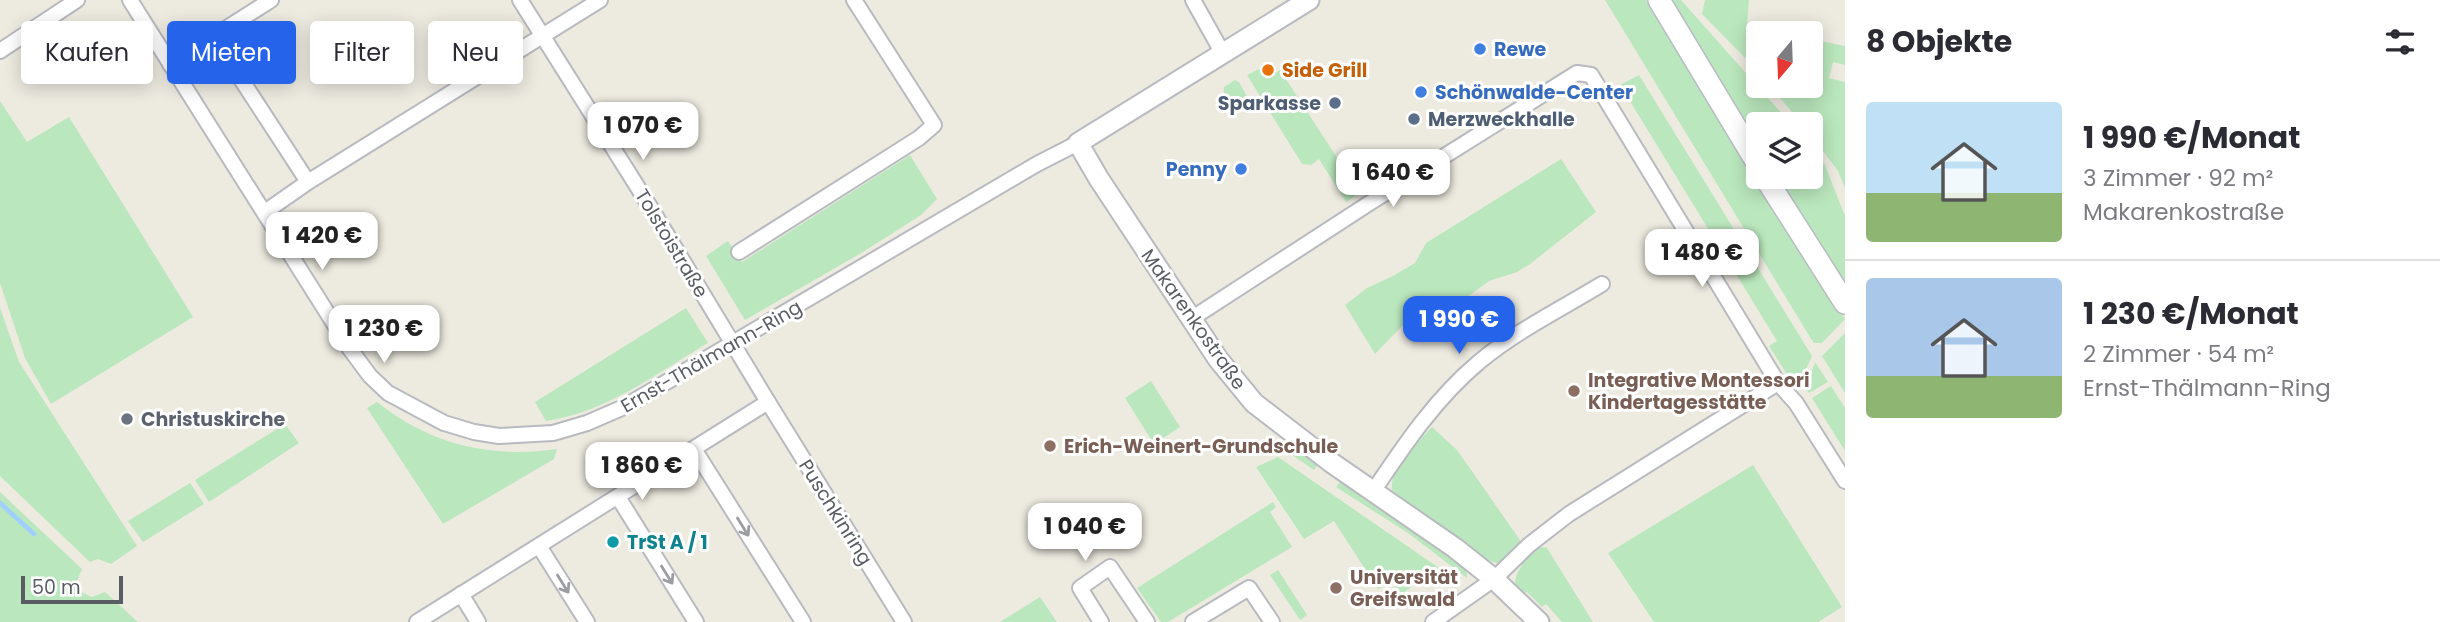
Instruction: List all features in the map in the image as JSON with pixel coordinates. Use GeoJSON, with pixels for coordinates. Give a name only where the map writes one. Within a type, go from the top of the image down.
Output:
{"type":"FeatureCollection","features":[{"type":"Feature","properties":{"kind":"main road"},"geometry":{"type":"LineString","coordinates":[[1659,0],[1746,144]]}},
{"type":"Feature","properties":{"kind":"main road"},"geometry":{"type":"LineString","coordinates":[[1773,189],[1845,303]]}},
{"type":"Feature","properties":{"kind":"street"},"geometry":{"type":"LineString","coordinates":[[0,51],[77,0]]}},
{"type":"Feature","properties":{"kind":"street","name":"Ernst-Thälmann-Ring"},"geometry":{"type":"LineString","coordinates":[[130,0],[167,59]]}},
{"type":"Feature","properties":{"kind":"street"},"geometry":{"type":"LineString","coordinates":[[237,21],[271,0]]}},
{"type":"Feature","properties":{"kind":"street","name":"Tolstoistraße"},"geometry":{"type":"LineString","coordinates":[[520,0],[733,345]]}},
{"type":"Feature","properties":{"kind":"street"},"geometry":{"type":"LineString","coordinates":[[265,212],[308,182],[600,0]]}},
{"type":"Feature","properties":{"kind":"street"},"geometry":{"type":"LineString","coordinates":[[739,252],[919,138],[934,125],[854,0]]}},
{"type":"Feature","properties":{"kind":"street"},"geometry":{"type":"LineString","coordinates":[[1192,0],[1222,52]]}},
{"type":"Feature","properties":{"kind":"street","name":"Ernst-Thälmann-Ring"},"geometry":{"type":"LineString","coordinates":[[183,84],[350,349],[370,376],[388,393],[443,423],[474,432],[524,436],[554,433],[587,424],[624,407],[1037,164],[1078,143],[1309,0]]}},
{"type":"Feature","properties":{"kind":"street"},"geometry":{"type":"LineString","coordinates":[[1191,319],[1577,73],[1591,75],[1778,383],[1796,403],[1845,481]]}},
{"type":"Feature","properties":{"kind":"street"},"geometry":{"type":"LineString","coordinates":[[244,84],[308,182]]}},
{"type":"Feature","properties":{"kind":"street","name":"Makarenkostraße"},"geometry":{"type":"LineString","coordinates":[[1078,143],[1217,359],[1254,402],[1314,450],[1455,548],[1494,579],[1539,622]]}},
{"type":"Feature","properties":{"kind":"street"},"geometry":{"type":"LineString","coordinates":[[1374,490],[1430,412],[1470,370],[1507,341],[1602,284]]}},
{"type":"Feature","properties":{"kind":"street","name":"Puschkinring"},"geometry":{"type":"LineString","coordinates":[[733,345],[904,622]]}},
{"type":"Feature","properties":{"kind":"street"},"geometry":{"type":"LineString","coordinates":[[1433,622],[1494,579],[1529,545],[1569,514],[1778,383]]}},
{"type":"Feature","properties":{"kind":"street"},"geometry":{"type":"LineString","coordinates":[[417,622],[768,402]]}},
{"type":"Feature","properties":{"kind":"street"},"geometry":{"type":"LineString","coordinates":[[694,449],[803,622]]}},
{"type":"Feature","properties":{"kind":"street"},"geometry":{"type":"LineString","coordinates":[[618,497],[696,622]]}},
{"type":"Feature","properties":{"kind":"street"},"geometry":{"type":"LineString","coordinates":[[539,546],[587,622]]}},
{"type":"Feature","properties":{"kind":"street"},"geometry":{"type":"LineString","coordinates":[[1101,622],[1080,588],[1110,568],[1147,622]]}},
{"type":"Feature","properties":{"kind":"street"},"geometry":{"type":"LineString","coordinates":[[1193,622],[1249,588],[1272,622]]}},
{"type":"Feature","properties":{"kind":"street"},"geometry":{"type":"LineString","coordinates":[[461,594],[478,622]]}},
{"type":"Feature","properties":{"kind":"green space"},"geometry":{"type":"Polygon","coordinates":[[[1605,0],[1646,0],[1746,160],[1746,189],[1764,189],[1845,319],[1822,343],[1814,343],[1605,0]]]}},
{"type":"Feature","properties":{"kind":"green space"},"geometry":{"type":"Polygon","coordinates":[[[1670,0],[1681,0],[1746,73],[1746,98],[1768,98],[1780,112],[1746,112],[1746,131],[1670,0]]]}},
{"type":"Feature","properties":{"kind":"green space"},"geometry":{"type":"Polygon","coordinates":[[[1705,0],[1749,0],[1746,59],[1702,14],[1705,0]]]}},
{"type":"Feature","properties":{"kind":"green space"},"geometry":{"type":"Polygon","coordinates":[[[1824,42],[1845,46],[1845,65],[1833,62],[1829,78],[1845,82],[1845,188],[1838,171],[1823,151],[1823,112],[1792,112],[1780,98],[1824,98],[1824,42]]]}},
{"type":"Feature","properties":{"kind":"green space"},"geometry":{"type":"Polygon","coordinates":[[[1259,69],[1266,79],[1280,70],[1360,193],[1346,202],[1319,159],[1311,165],[1302,164],[1247,75],[1259,69]]]}},
{"type":"Feature","properties":{"kind":"green space"},"geometry":{"type":"Polygon","coordinates":[[[1639,75],[1812,356],[1799,385],[1795,387],[1769,346],[1777,341],[1620,85],[1639,75]]]}},
{"type":"Feature","properties":{"kind":"green space"},"geometry":{"type":"Polygon","coordinates":[[[1235,80],[1239,82],[1250,102],[1233,111],[1224,97],[1224,87],[1235,80]]]}},
{"type":"Feature","properties":{"kind":"green space"},"geometry":{"type":"Polygon","coordinates":[[[0,101],[27,142],[69,117],[193,317],[51,404],[25,358],[0,283],[0,101]]]}},
{"type":"Feature","properties":{"kind":"green space"},"geometry":{"type":"Polygon","coordinates":[[[910,155],[937,199],[921,215],[745,320],[706,256],[728,241],[742,262],[910,155]]]}},
{"type":"Feature","properties":{"kind":"green space"},"geometry":{"type":"Polygon","coordinates":[[[1561,159],[1596,212],[1530,264],[1517,272],[1489,281],[1436,320],[1423,327],[1402,326],[1375,354],[1345,305],[1367,288],[1415,263],[1426,243],[1561,159]]]}},
{"type":"Feature","properties":{"kind":"green space"},"geometry":{"type":"Polygon","coordinates":[[[1823,163],[1845,216],[1845,291],[1781,189],[1823,189],[1823,163]]]}},
{"type":"Feature","properties":{"kind":"green space"},"geometry":{"type":"Polygon","coordinates":[[[0,308],[19,362],[137,546],[111,564],[98,559],[90,562],[0,476],[0,308]]]}},
{"type":"Feature","properties":{"kind":"green space"},"geometry":{"type":"Polygon","coordinates":[[[686,308],[708,343],[631,390],[589,410],[546,421],[535,402],[686,308]]]}},
{"type":"Feature","properties":{"kind":"green space"},"geometry":{"type":"Polygon","coordinates":[[[1845,333],[1845,393],[1822,356],[1845,333]]]}},
{"type":"Feature","properties":{"kind":"green space"},"geometry":{"type":"Polygon","coordinates":[[[1815,362],[1828,382],[1809,393],[1806,389],[1815,362]]]}},
{"type":"Feature","properties":{"kind":"green space"},"geometry":{"type":"Polygon","coordinates":[[[1151,381],[1180,427],[1154,444],[1125,398],[1151,381]]]}},
{"type":"Feature","properties":{"kind":"green space"},"geometry":{"type":"Polygon","coordinates":[[[1831,386],[1845,408],[1845,451],[1812,398],[1831,386]]]}},
{"type":"Feature","properties":{"kind":"green space"},"geometry":{"type":"Polygon","coordinates":[[[377,402],[418,428],[462,445],[508,452],[557,449],[554,459],[443,524],[367,408],[377,402]]]}},
{"type":"Feature","properties":{"kind":"green space"},"geometry":{"type":"Polygon","coordinates":[[[285,424],[299,443],[209,502],[195,480],[285,424]]]}},
{"type":"Feature","properties":{"kind":"green space"},"geometry":{"type":"Polygon","coordinates":[[[1432,427],[1457,450],[1520,540],[1520,549],[1500,564],[1480,558],[1392,490],[1392,481],[1400,464],[1432,427]]]}},
{"type":"Feature","properties":{"kind":"green space"},"geometry":{"type":"Polygon","coordinates":[[[1287,439],[1319,463],[1314,470],[1278,445],[1287,439]]]}},
{"type":"Feature","properties":{"kind":"green space"},"geometry":{"type":"Polygon","coordinates":[[[1278,457],[1439,568],[1400,595],[1392,582],[1378,589],[1334,521],[1304,539],[1256,467],[1278,457]]]}},
{"type":"Feature","properties":{"kind":"green space"},"geometry":{"type":"Polygon","coordinates":[[[1753,465],[1842,607],[1818,622],[1654,622],[1608,553],[1753,465]]]}},
{"type":"Feature","properties":{"kind":"green space"},"geometry":{"type":"Polygon","coordinates":[[[1343,478],[1466,566],[1467,578],[1408,533],[1336,487],[1343,478]]]}},
{"type":"Feature","properties":{"kind":"green space"},"geometry":{"type":"Polygon","coordinates":[[[190,483],[204,504],[143,542],[128,521],[190,483]]]}},
{"type":"Feature","properties":{"kind":"green space"},"geometry":{"type":"Polygon","coordinates":[[[0,492],[82,569],[77,581],[81,592],[92,597],[105,592],[138,622],[0,622],[0,492]]]}},
{"type":"Feature","properties":{"kind":"green space"},"geometry":{"type":"Polygon","coordinates":[[[1273,502],[1276,507],[1270,512],[1292,547],[1168,622],[1161,622],[1137,588],[1273,502]]]}},
{"type":"Feature","properties":{"kind":"green space"},"geometry":{"type":"Polygon","coordinates":[[[1543,547],[1547,548],[1593,622],[1562,622],[1546,604],[1542,607],[1527,592],[1521,596],[1515,582],[1518,571],[1529,556],[1543,547]]]}},
{"type":"Feature","properties":{"kind":"green space"},"geometry":{"type":"Polygon","coordinates":[[[1278,570],[1307,615],[1300,620],[1270,575],[1278,570]]]}},
{"type":"Feature","properties":{"kind":"green space"},"geometry":{"type":"Polygon","coordinates":[[[1040,597],[1057,622],[1000,622],[1040,597]]]}},
{"type":"Feature","properties":{"kind":"waterway"},"geometry":{"type":"LineString","coordinates":[[0,503],[34,534]]}},
{"type":"Feature","properties":{"kind":"place","name":"Rewe"},"geometry":{"type":"Point","coordinates":[1480,49]}},
{"type":"Feature","properties":{"kind":"place","name":"Side Grill"},"geometry":{"type":"Point","coordinates":[1268,70]}},
{"type":"Feature","properties":{"kind":"place","name":"Schönwalde-Center"},"geometry":{"type":"Point","coordinates":[1421,92]}},
{"type":"Feature","properties":{"kind":"place","name":"Sparkasse"},"geometry":{"type":"Point","coordinates":[1335,103]}},
{"type":"Feature","properties":{"kind":"place","name":"Merzweckhalle"},"geometry":{"type":"Point","coordinates":[1414,119]}},
{"type":"Feature","properties":{"kind":"place","name":"Penny"},"geometry":{"type":"Point","coordinates":[1241,169]}},
{"type":"Feature","properties":{"kind":"place","name":"Integrative Montessori Kindertagesstätte"},"geometry":{"type":"Point","coordinates":[1574,391]}},
{"type":"Feature","properties":{"kind":"place","name":"Christuskirche"},"geometry":{"type":"Point","coordinates":[127,419]}},
{"type":"Feature","properties":{"kind":"place","name":"Erich-Weinert-Grundschule"},"geometry":{"type":"Point","coordinates":[1050,446]}},
{"type":"Feature","properties":{"kind":"place","name":"TrSt A / 1"},"geometry":{"type":"Point","coordinates":[613,542]}},
{"type":"Feature","properties":{"kind":"place","name":"Universität Greifswald"},"geometry":{"type":"Point","coordinates":[1336,588]}}]}
